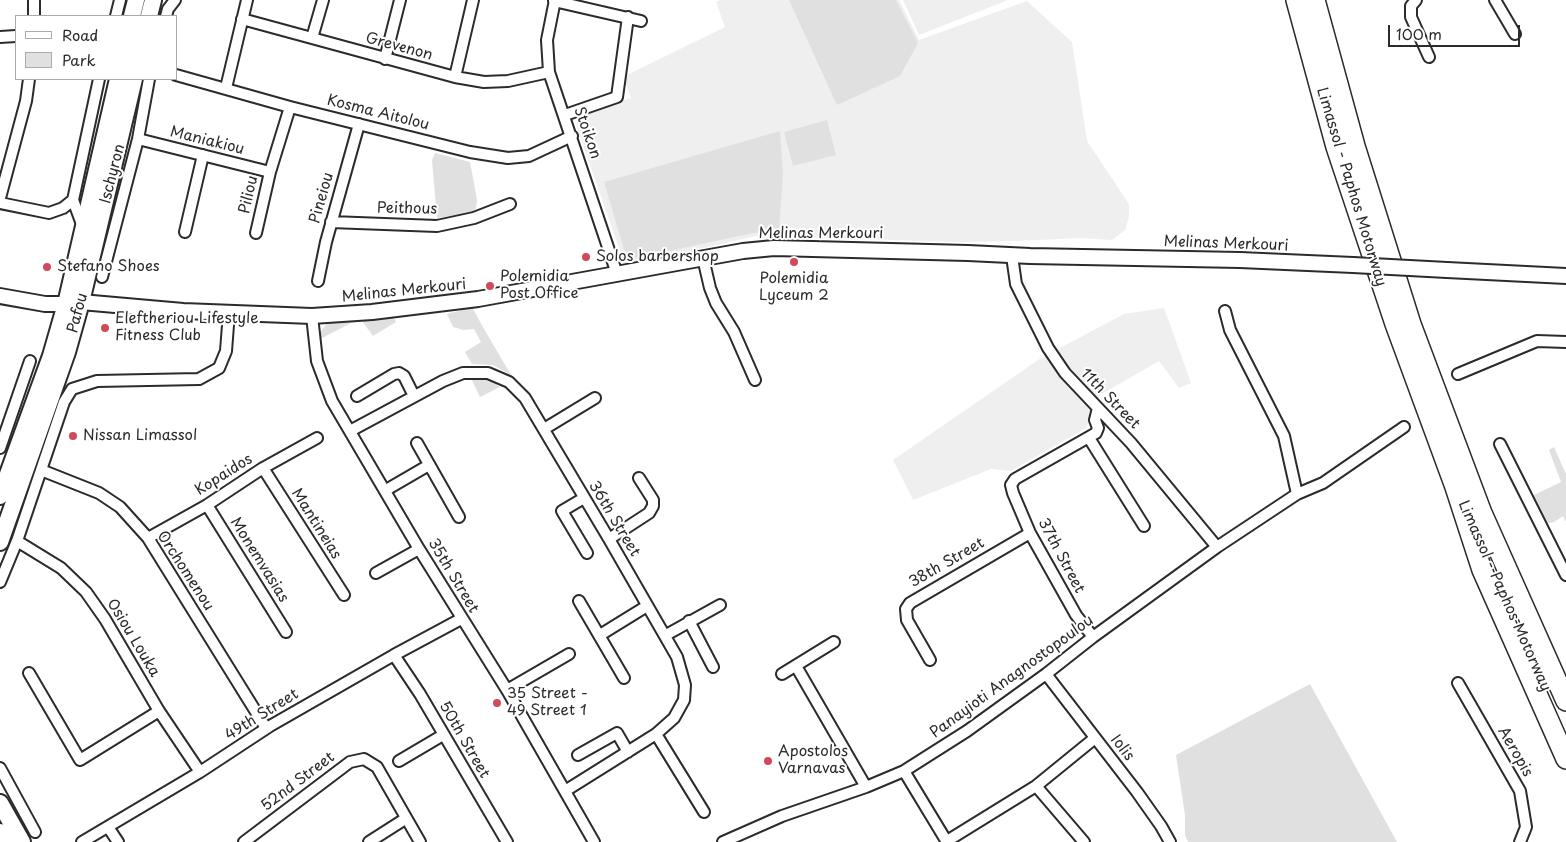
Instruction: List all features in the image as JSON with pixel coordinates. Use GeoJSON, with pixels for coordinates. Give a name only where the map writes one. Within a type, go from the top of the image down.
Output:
{"type":"FeatureCollection","features":[{"type":"Feature","properties":{"kind":"highway","name":"Limassol - Paphos Motorway"},"geometry":{"type":"LineString","coordinates":[[1296,0],[1336,147],[1381,283],[1566,701]]}},
{"type":"Feature","properties":{"kind":"highway","name":"Limassol - Paphos Motorway"},"geometry":{"type":"LineString","coordinates":[[1315,0],[1355,146],[1411,324],[1420,369]]}},
{"type":"Feature","properties":{"kind":"highway"},"geometry":{"type":"LineString","coordinates":[[1420,369],[1455,488],[1482,570],[1566,759]]}},
{"type":"Feature","properties":{"kind":"highway","name":"Limassol - Paphos Motorway"},"geometry":{"type":"LineString","coordinates":[[1455,488],[1566,731]]}},
{"type":"Feature","properties":{"kind":"highway"},"geometry":{"type":"LineString","coordinates":[[1539,642],[1566,685]]}},
{"type":"Feature","properties":{"kind":"main road"},"geometry":{"type":"LineString","coordinates":[[132,15],[136,0]]}},
{"type":"Feature","properties":{"kind":"main road"},"geometry":{"type":"LineString","coordinates":[[149,15],[153,0]]}},
{"type":"Feature","properties":{"kind":"main road","name":"Pafou"},"geometry":{"type":"LineString","coordinates":[[0,542],[67,352],[84,230],[118,80]]}},
{"type":"Feature","properties":{"kind":"main road","name":"Pafou"},"geometry":{"type":"LineString","coordinates":[[0,496],[51,356],[74,303],[134,80]]}},
{"type":"Feature","properties":{"kind":"main road","name":"Melinas Merkouri"},"geometry":{"type":"LineString","coordinates":[[0,296],[45,304],[74,303],[184,311],[312,316],[372,312],[478,299],[744,251],[774,248],[968,253],[1012,256],[1240,260],[1566,276]]}},
{"type":"Feature","properties":{"kind":"main road"},"geometry":{"type":"LineString","coordinates":[[0,803],[28,837]]}},
{"type":"Feature","properties":{"kind":"main road"},"geometry":{"type":"LineString","coordinates":[[0,832],[6,842]]}},
{"type":"Feature","properties":{"kind":"street"},"geometry":{"type":"LineString","coordinates":[[34,0],[34,15]]}},
{"type":"Feature","properties":{"kind":"street"},"geometry":{"type":"LineString","coordinates":[[116,15],[120,0]]}},
{"type":"Feature","properties":{"kind":"street"},"geometry":{"type":"LineString","coordinates":[[166,15],[174,0]]}},
{"type":"Feature","properties":{"kind":"street"},"geometry":{"type":"LineString","coordinates":[[226,88],[247,0]]}},
{"type":"Feature","properties":{"kind":"street"},"geometry":{"type":"LineString","coordinates":[[312,38],[323,0]]}},
{"type":"Feature","properties":{"kind":"street"},"geometry":{"type":"LineString","coordinates":[[385,59],[400,0]]}},
{"type":"Feature","properties":{"kind":"street"},"geometry":{"type":"LineString","coordinates":[[455,77],[473,0]]}},
{"type":"Feature","properties":{"kind":"street"},"geometry":{"type":"LineString","coordinates":[[554,0],[641,21]]}},
{"type":"Feature","properties":{"kind":"street","name":"Stoikon"},"geometry":{"type":"LineString","coordinates":[[554,0],[547,40],[549,72],[617,274]]}},
{"type":"Feature","properties":{"kind":"street"},"geometry":{"type":"LineString","coordinates":[[1416,0],[1411,6],[1411,17],[1429,57]]}},
{"type":"Feature","properties":{"kind":"street"},"geometry":{"type":"LineString","coordinates":[[1496,0],[1515,34]]}},
{"type":"Feature","properties":{"kind":"street"},"geometry":{"type":"LineString","coordinates":[[565,115],[617,97],[628,17]]}},
{"type":"Feature","properties":{"kind":"street","name":"Grevenon"},"geometry":{"type":"LineString","coordinates":[[242,19],[455,77],[484,82],[508,81],[549,72]]}},
{"type":"Feature","properties":{"kind":"street"},"geometry":{"type":"LineString","coordinates":[[0,37],[15,36]]}},
{"type":"Feature","properties":{"kind":"street","name":"Kosma Aitolou"},"geometry":{"type":"LineString","coordinates":[[178,76],[290,107],[470,152],[508,158],[530,156],[572,136]]}},
{"type":"Feature","properties":{"kind":"street"},"geometry":{"type":"LineString","coordinates":[[0,198],[26,101],[29,80]]}},
{"type":"Feature","properties":{"kind":"street"},"geometry":{"type":"LineString","coordinates":[[84,230],[73,200],[99,80]]}},
{"type":"Feature","properties":{"kind":"street","name":"Ischyron"},"geometry":{"type":"LineString","coordinates":[[102,277],[138,139],[150,80]]}},
{"type":"Feature","properties":{"kind":"street","name":"Piliou"},"geometry":{"type":"LineString","coordinates":[[256,233],[270,172],[290,107]]}},
{"type":"Feature","properties":{"kind":"street","name":"Pineiou"},"geometry":{"type":"LineString","coordinates":[[318,281],[331,222],[359,124]]}},
{"type":"Feature","properties":{"kind":"street","name":"Maniakiou"},"geometry":{"type":"LineString","coordinates":[[138,139],[270,172]]}},
{"type":"Feature","properties":{"kind":"street"},"geometry":{"type":"LineString","coordinates":[[185,232],[203,156]]}},
{"type":"Feature","properties":{"kind":"street"},"geometry":{"type":"LineString","coordinates":[[0,203],[49,213],[63,208],[73,200]]}},
{"type":"Feature","properties":{"kind":"street","name":"Peithous"},"geometry":{"type":"LineString","coordinates":[[331,222],[437,226],[474,218],[510,204]]}},
{"type":"Feature","properties":{"kind":"street","name":"11th Street"},"geometry":{"type":"LineString","coordinates":[[1012,256],[1016,284],[1048,348],[1065,373],[1131,443],[1217,547]]}},
{"type":"Feature","properties":{"kind":"street"},"geometry":{"type":"LineString","coordinates":[[704,258],[710,288],[716,303],[734,332],[755,380]]}},
{"type":"Feature","properties":{"kind":"street"},"geometry":{"type":"LineString","coordinates":[[1225,311],[1230,330],[1284,436],[1297,494]]}},
{"type":"Feature","properties":{"kind":"street"},"geometry":{"type":"LineString","coordinates":[[0,582],[17,541],[64,402],[72,389],[97,381],[199,380],[219,368],[226,351],[229,312]]}},
{"type":"Feature","properties":{"kind":"street","name":"35th Street"},"geometry":{"type":"LineString","coordinates":[[312,316],[317,361],[332,402],[461,619],[507,690],[594,842]]}},
{"type":"Feature","properties":{"kind":"street"},"geometry":{"type":"LineString","coordinates":[[1458,374],[1537,341],[1566,342]]}},
{"type":"Feature","properties":{"kind":"street"},"geometry":{"type":"LineString","coordinates":[[0,448],[30,362]]}},
{"type":"Feature","properties":{"kind":"street"},"geometry":{"type":"LineString","coordinates":[[357,396],[394,374],[399,373],[404,376],[414,396]]}},
{"type":"Feature","properties":{"kind":"street","name":"36th Street"},"geometry":{"type":"LineString","coordinates":[[350,431],[443,381],[463,373],[488,373],[510,382],[525,398],[544,429],[647,606],[666,635],[682,669],[685,686],[684,700],[674,718],[656,734],[564,791]]}},
{"type":"Feature","properties":{"kind":"street"},"geometry":{"type":"LineString","coordinates":[[544,429],[595,398]]}},
{"type":"Feature","properties":{"kind":"street"},"geometry":{"type":"LineString","coordinates":[[1098,408],[1096,420],[1098,428],[1096,433],[1089,438],[1144,526]]}},
{"type":"Feature","properties":{"kind":"street","name":"Panayioti Anagnostopoulou"},"geometry":{"type":"LineString","coordinates":[[723,842],[782,816],[866,788],[904,771],[967,731],[1217,547],[1297,494],[1323,483],[1404,427]]}},
{"type":"Feature","properties":{"kind":"street","name":"Kopaidos"},"geometry":{"type":"LineString","coordinates":[[148,538],[207,505],[263,468],[317,438]]}},
{"type":"Feature","properties":{"kind":"street","name":"37th Street"},"geometry":{"type":"LineString","coordinates":[[1089,438],[1016,478],[1011,485],[1030,532],[1076,615],[1093,637]]}},
{"type":"Feature","properties":{"kind":"street"},"geometry":{"type":"LineString","coordinates":[[417,444],[459,517]]}},
{"type":"Feature","properties":{"kind":"street"},"geometry":{"type":"LineString","coordinates":[[1500,444],[1566,575]]}},
{"type":"Feature","properties":{"kind":"street"},"geometry":{"type":"LineString","coordinates":[[386,490],[429,465]]}},
{"type":"Feature","properties":{"kind":"street","name":"Mantineias"},"geometry":{"type":"LineString","coordinates":[[263,468],[344,595]]}},
{"type":"Feature","properties":{"kind":"street","name":"Orchomenou"},"geometry":{"type":"LineString","coordinates":[[41,470],[99,493],[120,507],[148,538],[266,728]]}},
{"type":"Feature","properties":{"kind":"street"},"geometry":{"type":"LineString","coordinates":[[609,539],[649,513],[653,506],[653,500],[639,478]]}},
{"type":"Feature","properties":{"kind":"street"},"geometry":{"type":"LineString","coordinates":[[584,498],[562,511],[587,553]]}},
{"type":"Feature","properties":{"kind":"street","name":"Monemvasias"},"geometry":{"type":"LineString","coordinates":[[207,505],[286,632]]}},
{"type":"Feature","properties":{"kind":"street","name":"38th Street"},"geometry":{"type":"LineString","coordinates":[[930,660],[907,620],[906,609],[910,603],[1030,532]]}},
{"type":"Feature","properties":{"kind":"street","name":"Osiou Louka"},"geometry":{"type":"LineString","coordinates":[[17,541],[61,568],[86,592],[105,619],[159,710],[200,772]]}},
{"type":"Feature","properties":{"kind":"street"},"geometry":{"type":"LineString","coordinates":[[376,573],[419,549]]}},
{"type":"Feature","properties":{"kind":"street"},"geometry":{"type":"LineString","coordinates":[[579,600],[624,678]]}},
{"type":"Feature","properties":{"kind":"street"},"geometry":{"type":"LineString","coordinates":[[666,635],[720,605]]}},
{"type":"Feature","properties":{"kind":"street"},"geometry":{"type":"LineString","coordinates":[[600,635],[647,606]]}},
{"type":"Feature","properties":{"kind":"street","name":"49th Street"},"geometry":{"type":"LineString","coordinates":[[82,842],[200,772],[266,728],[461,619]]}},
{"type":"Feature","properties":{"kind":"street"},"geometry":{"type":"LineString","coordinates":[[689,621],[713,667]]}},
{"type":"Feature","properties":{"kind":"street"},"geometry":{"type":"LineString","coordinates":[[782,674],[834,642]]}},
{"type":"Feature","properties":{"kind":"street"},"geometry":{"type":"LineString","coordinates":[[507,690],[569,654]]}},
{"type":"Feature","properties":{"kind":"street","name":"50th Street"},"geometry":{"type":"LineString","coordinates":[[394,655],[420,694],[507,842]]}},
{"type":"Feature","properties":{"kind":"street"},"geometry":{"type":"LineString","coordinates":[[796,666],[866,788]]}},
{"type":"Feature","properties":{"kind":"street"},"geometry":{"type":"LineString","coordinates":[[29,673],[80,760],[159,710]]}},
{"type":"Feature","properties":{"kind":"street","name":"Iolis"},"geometry":{"type":"LineString","coordinates":[[1046,674],[1161,826],[1170,842]]}},
{"type":"Feature","properties":{"kind":"street","name":"Aeropis"},"geometry":{"type":"LineString","coordinates":[[1458,683],[1520,791],[1526,827],[1520,842]]}},
{"type":"Feature","properties":{"kind":"street"},"geometry":{"type":"LineString","coordinates":[[578,755],[617,733],[628,752]]}},
{"type":"Feature","properties":{"kind":"street"},"geometry":{"type":"LineString","coordinates":[[656,734],[704,812]]}},
{"type":"Feature","properties":{"kind":"street"},"geometry":{"type":"LineString","coordinates":[[399,761],[443,735]]}},
{"type":"Feature","properties":{"kind":"street"},"geometry":{"type":"LineString","coordinates":[[904,771],[947,842],[1036,786],[1095,738]]}},
{"type":"Feature","properties":{"kind":"street","name":"52nd Street"},"geometry":{"type":"LineString","coordinates":[[250,840],[350,762],[364,759],[376,766],[420,842]]}},
{"type":"Feature","properties":{"kind":"street"},"geometry":{"type":"LineString","coordinates":[[0,768],[28,837]]}},
{"type":"Feature","properties":{"kind":"street"},"geometry":{"type":"LineString","coordinates":[[1036,786],[1084,842]]}},
{"type":"Feature","properties":{"kind":"street"},"geometry":{"type":"LineString","coordinates":[[369,842],[406,819]]}},
{"type":"Feature","properties":{"kind":"street"},"geometry":{"type":"LineString","coordinates":[[108,827],[118,842]]}},
{"type":"Feature","properties":{"kind":"shaded area"},"geometry":{"type":"Polygon","coordinates":[[[720,0],[899,0],[919,40],[1027,1],[1072,42],[1087,141],[1129,204],[1129,217],[1125,230],[1112,240],[1081,238],[961,242],[756,236],[625,266],[576,124],[585,113],[631,98],[623,77],[725,27],[716,2],[720,0]]]}},
{"type":"Feature","properties":{"kind":"shaded area"},"geometry":{"type":"Polygon","coordinates":[[[903,0],[1008,0],[919,35],[903,0]]]}},
{"type":"Feature","properties":{"kind":"shaded area"},"geometry":{"type":"Polygon","coordinates":[[[1164,308],[1191,383],[1179,388],[1159,361],[1100,395],[1086,428],[1011,471],[991,469],[913,500],[893,460],[1041,358],[1124,314],[1164,308]]]}},
{"type":"Feature","properties":{"kind":"green space"},"geometry":{"type":"Polygon","coordinates":[[[789,0],[896,0],[918,43],[900,76],[837,105],[789,0]]]}},
{"type":"Feature","properties":{"kind":"green space"},"geometry":{"type":"Polygon","coordinates":[[[827,120],[836,155],[793,166],[784,132],[827,120]]]}},
{"type":"Feature","properties":{"kind":"green space"},"geometry":{"type":"Polygon","coordinates":[[[780,131],[783,174],[779,231],[753,233],[627,260],[604,182],[780,131]]]}},
{"type":"Feature","properties":{"kind":"green space"},"geometry":{"type":"Polygon","coordinates":[[[435,153],[470,162],[477,200],[476,208],[471,213],[437,218],[432,160],[435,153]]]}},
{"type":"Feature","properties":{"kind":"green space"},"geometry":{"type":"Polygon","coordinates":[[[472,307],[511,375],[493,365],[472,364],[465,352],[481,342],[474,329],[463,330],[453,327],[447,314],[472,307]]]}},
{"type":"Feature","properties":{"kind":"green space"},"geometry":{"type":"Polygon","coordinates":[[[393,316],[396,322],[373,336],[362,321],[351,323],[320,339],[319,334],[328,322],[393,316]]]}},
{"type":"Feature","properties":{"kind":"green space"},"geometry":{"type":"Polygon","coordinates":[[[470,376],[488,379],[500,387],[480,397],[470,376]]]}},
{"type":"Feature","properties":{"kind":"green space"},"geometry":{"type":"Polygon","coordinates":[[[1554,447],[1566,474],[1566,522],[1563,516],[1554,522],[1544,524],[1532,496],[1561,482],[1549,450],[1554,447]]]}},
{"type":"Feature","properties":{"kind":"green space"},"geometry":{"type":"Polygon","coordinates":[[[1310,684],[1397,842],[1188,842],[1185,835],[1185,815],[1176,755],[1310,684]]]}},
{"type":"Feature","properties":{"kind":"place","name":"Solos barbershop"},"geometry":{"type":"Point","coordinates":[586,257]}},
{"type":"Feature","properties":{"kind":"place","name":"Polemidia Lyceum 2"},"geometry":{"type":"Point","coordinates":[794,262]}},
{"type":"Feature","properties":{"kind":"place","name":"Stefano Shoes"},"geometry":{"type":"Point","coordinates":[47,267]}},
{"type":"Feature","properties":{"kind":"place","name":"Polemidia Post Office"},"geometry":{"type":"Point","coordinates":[490,286]}},
{"type":"Feature","properties":{"kind":"place","name":"Eleftheriou Lifestyle Fitness Club"},"geometry":{"type":"Point","coordinates":[105,328]}},
{"type":"Feature","properties":{"kind":"place","name":"Nissan Limassol"},"geometry":{"type":"Point","coordinates":[73,436]}},
{"type":"Feature","properties":{"kind":"place","name":"35 Street - 49 Street 1"},"geometry":{"type":"Point","coordinates":[497,703]}},
{"type":"Feature","properties":{"kind":"place","name":"Apostolos Varnavas"},"geometry":{"type":"Point","coordinates":[768,761]}}]}
